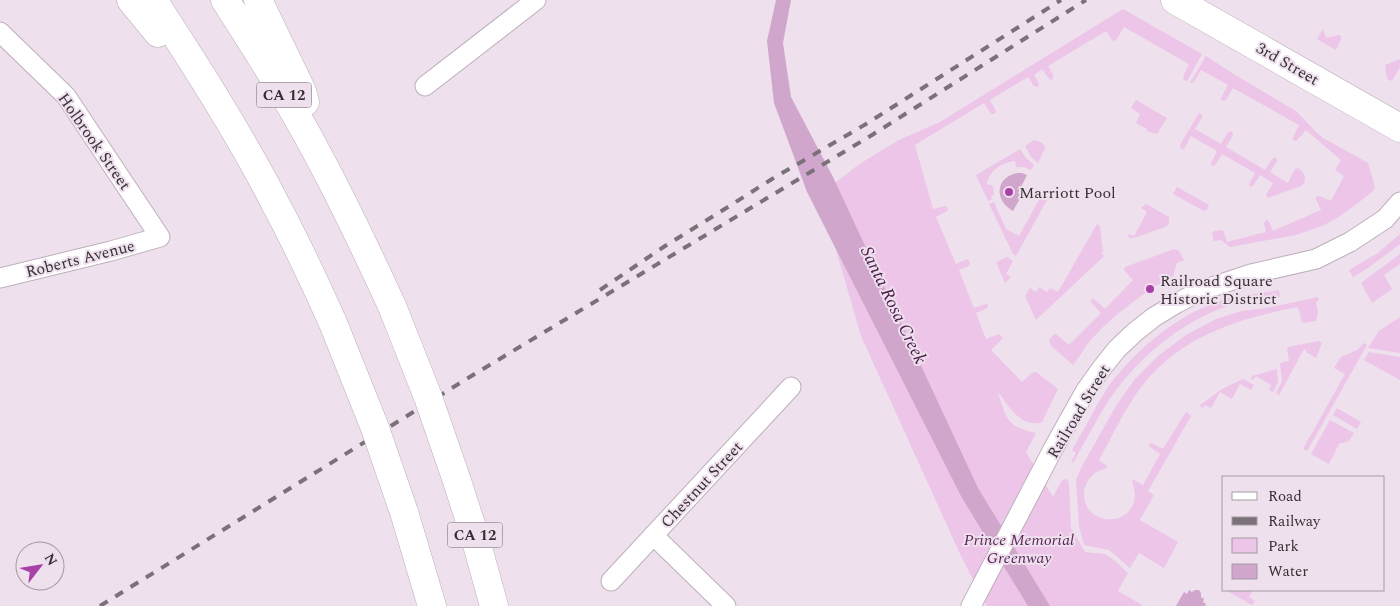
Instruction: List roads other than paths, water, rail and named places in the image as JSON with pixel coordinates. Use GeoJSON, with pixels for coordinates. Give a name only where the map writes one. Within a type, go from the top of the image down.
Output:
{"type":"FeatureCollection","features":[{"type":"Feature","properties":{"kind":"main road"},"geometry":{"type":"LineString","coordinates":[[130,0],[225,113]]}},
{"type":"Feature","properties":{"kind":"main road"},"geometry":{"type":"LineString","coordinates":[[153,0],[225,113],[275,203],[333,323],[375,428],[404,512],[432,606]]}},
{"type":"Feature","properties":{"kind":"main road","name":"CA 12"},"geometry":{"type":"LineString","coordinates":[[225,0],[317,152],[392,306],[425,388],[458,481],[494,601]]}},
{"type":"Feature","properties":{"kind":"main road"},"geometry":{"type":"LineString","coordinates":[[258,0],[302,91],[338,193]]}},
{"type":"Feature","properties":{"kind":"main road","name":"3rd Street"},"geometry":{"type":"LineString","coordinates":[[1176,0],[1400,128]]}},
{"type":"Feature","properties":{"kind":"main road"},"geometry":{"type":"LineString","coordinates":[[404,512],[415,606]]}},
{"type":"Feature","properties":{"kind":"street"},"geometry":{"type":"LineString","coordinates":[[424,86],[536,0]]}},
{"type":"Feature","properties":{"kind":"street","name":"Holbrook Street"},"geometry":{"type":"LineString","coordinates":[[0,32],[66,96],[160,237]]}},
{"type":"Feature","properties":{"kind":"street","name":"Railroad Street"},"geometry":{"type":"LineString","coordinates":[[975,598],[1086,390],[1117,349],[1135,332],[1176,303],[1200,291],[1251,274],[1316,259],[1350,242],[1385,219],[1400,202]]}},
{"type":"Feature","properties":{"kind":"street","name":"Roberts Avenue"},"geometry":{"type":"LineString","coordinates":[[0,278],[160,237]]}},
{"type":"Feature","properties":{"kind":"street","name":"Chestnut Street"},"geometry":{"type":"LineString","coordinates":[[611,581],[791,387]]}},
{"type":"Feature","properties":{"kind":"street"},"geometry":{"type":"LineString","coordinates":[[653,535],[726,606]]}},
{"type":"Feature","properties":{"kind":"water"},"geometry":{"type":"Polygon","coordinates":[[[776,0],[791,0],[783,43],[791,97],[833,177],[978,488],[1050,606],[1028,606],[962,498],[807,192],[774,103],[767,41],[776,0]]]}},
{"type":"Feature","properties":{"kind":"water","name":"Marriott Pool"},"geometry":{"type":"Polygon","coordinates":[[[1017,173],[1027,175],[1018,193],[1022,195],[1013,211],[1003,201],[1000,190],[1004,180],[1017,173]]]}},
{"type":"Feature","properties":{"kind":"water"},"geometry":{"type":"Polygon","coordinates":[[[1189,590],[1192,592],[1199,590],[1201,597],[1204,599],[1203,602],[1206,604],[1205,606],[1176,606],[1184,592],[1187,594],[1189,590]]]}},
{"type":"Feature","properties":{"kind":"railway"},"geometry":{"type":"LineString","coordinates":[[600,290],[665,246],[772,179],[866,124],[1061,0]]}},
{"type":"Feature","properties":{"kind":"railway"},"geometry":{"type":"LineString","coordinates":[[100,606],[473,375],[872,135],[1086,0]]}},
{"type":"Feature","properties":{"kind":"place","name":"Marriott Pool"},"geometry":{"type":"Point","coordinates":[1009,192]}},
{"type":"Feature","properties":{"kind":"place","name":"Railroad Square Historic District"},"geometry":{"type":"Point","coordinates":[1150,289]}},
{"type":"Feature","properties":{"kind":"water label","name":"Santa Rosa Creek"},"geometry":{"type":"Point","coordinates":[894,305]}},
{"type":"Feature","properties":{"kind":"park label","name":"Prince Memorial Greenway"},"geometry":{"type":"Point","coordinates":[1019,548]}}]}
